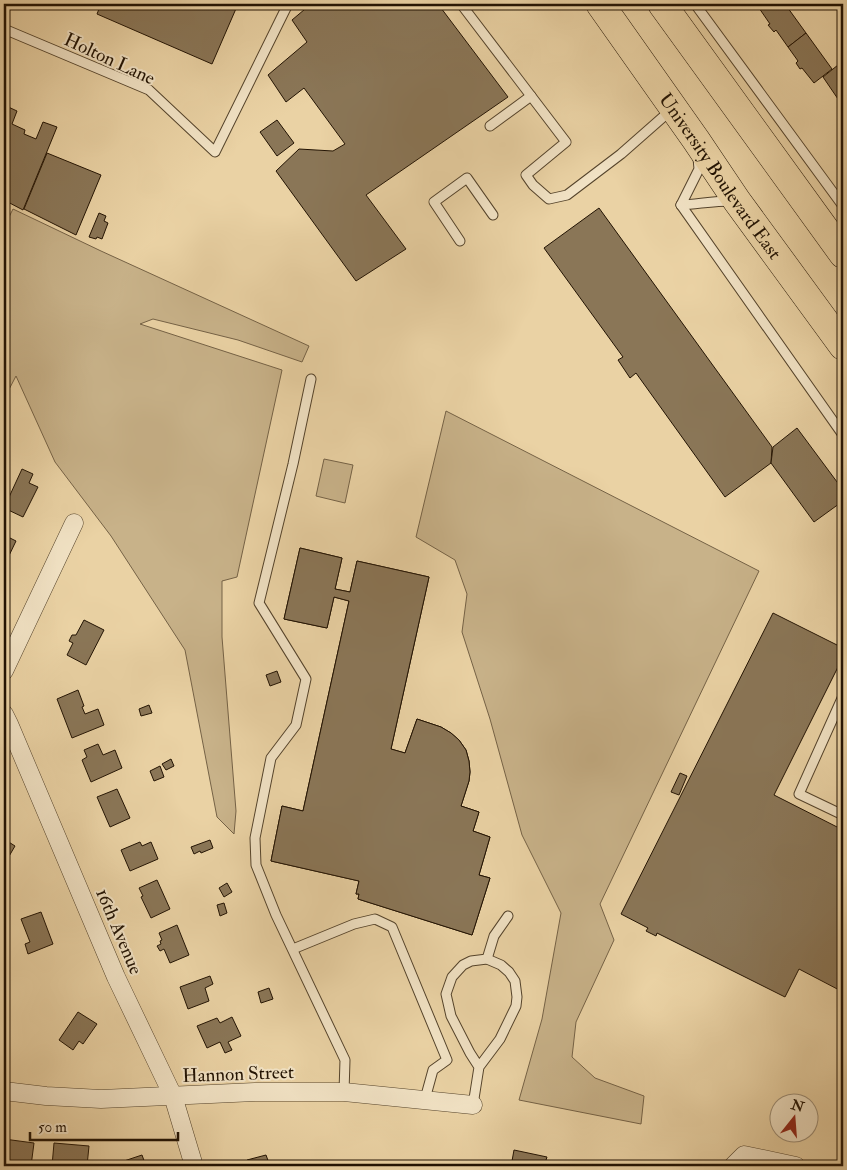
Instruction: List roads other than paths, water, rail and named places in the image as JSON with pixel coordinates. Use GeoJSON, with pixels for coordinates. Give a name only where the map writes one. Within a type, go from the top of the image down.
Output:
{"type":"FeatureCollection","features":[{"type":"Feature","properties":{"kind":"main road","name":"University Boulevard East"},"geometry":{"type":"LineString","coordinates":[[600,4],[696,140],[736,201],[843,346]]}},
{"type":"Feature","properties":{"kind":"main road"},"geometry":{"type":"LineString","coordinates":[[662,4],[843,254]]}},
{"type":"Feature","properties":{"kind":"street"},"geometry":{"type":"LineString","coordinates":[[4,671],[74,523]]}},
{"type":"Feature","properties":{"kind":"street","name":"16th Avenue"},"geometry":{"type":"LineString","coordinates":[[4,714],[116,977],[172,1096],[194,1166]]}},
{"type":"Feature","properties":{"kind":"street","name":"Hannon Street"},"geometry":{"type":"LineString","coordinates":[[4,1091],[46,1096],[101,1099],[255,1092],[344,1092],[473,1105]]}},
{"type":"Feature","properties":{"kind":"street"},"geometry":{"type":"LineString","coordinates":[[738,1161],[796,1166]]}},
{"type":"Feature","properties":{"kind":"lane","name":"Holton Lane"},"geometry":{"type":"LineString","coordinates":[[4,29],[149,90],[214,152],[288,4]]}},
{"type":"Feature","properties":{"kind":"lane"},"geometry":{"type":"LineString","coordinates":[[461,4],[566,142],[526,175],[533,185],[549,199],[567,195],[621,154],[673,108]]}},
{"type":"Feature","properties":{"kind":"lane"},"geometry":{"type":"LineString","coordinates":[[695,4],[843,206]]}},
{"type":"Feature","properties":{"kind":"lane"},"geometry":{"type":"LineString","coordinates":[[490,126],[530,96]]}},
{"type":"Feature","properties":{"kind":"lane"},"geometry":{"type":"LineString","coordinates":[[681,205],[699,169],[696,140]]}},
{"type":"Feature","properties":{"kind":"lane"},"geometry":{"type":"LineString","coordinates":[[460,241],[434,202],[467,178],[493,215]]}},
{"type":"Feature","properties":{"kind":"lane"},"geometry":{"type":"LineString","coordinates":[[681,205],[736,201]]}},
{"type":"Feature","properties":{"kind":"lane"},"geometry":{"type":"LineString","coordinates":[[681,205],[843,435]]}},
{"type":"Feature","properties":{"kind":"lane"},"geometry":{"type":"LineString","coordinates":[[311,379],[293,464],[259,603],[306,679],[296,725],[271,758],[255,838],[256,865],[276,915],[345,1060],[344,1092]]}},
{"type":"Feature","properties":{"kind":"lane"},"geometry":{"type":"LineString","coordinates":[[843,696],[799,794],[843,815]]}},
{"type":"Feature","properties":{"kind":"lane"},"geometry":{"type":"LineString","coordinates":[[487,959],[494,936],[508,916]]}},
{"type":"Feature","properties":{"kind":"lane"},"geometry":{"type":"LineString","coordinates":[[293,949],[348,926],[375,919],[392,927],[447,1060],[433,1070],[425,1099]]}},
{"type":"Feature","properties":{"kind":"lane"},"geometry":{"type":"LineString","coordinates":[[473,1105],[479,1067],[500,1039],[516,1006],[518,997],[515,981],[509,972],[501,965],[487,959],[471,960],[463,965],[452,977],[446,994],[451,1016],[479,1067]]}}]}
